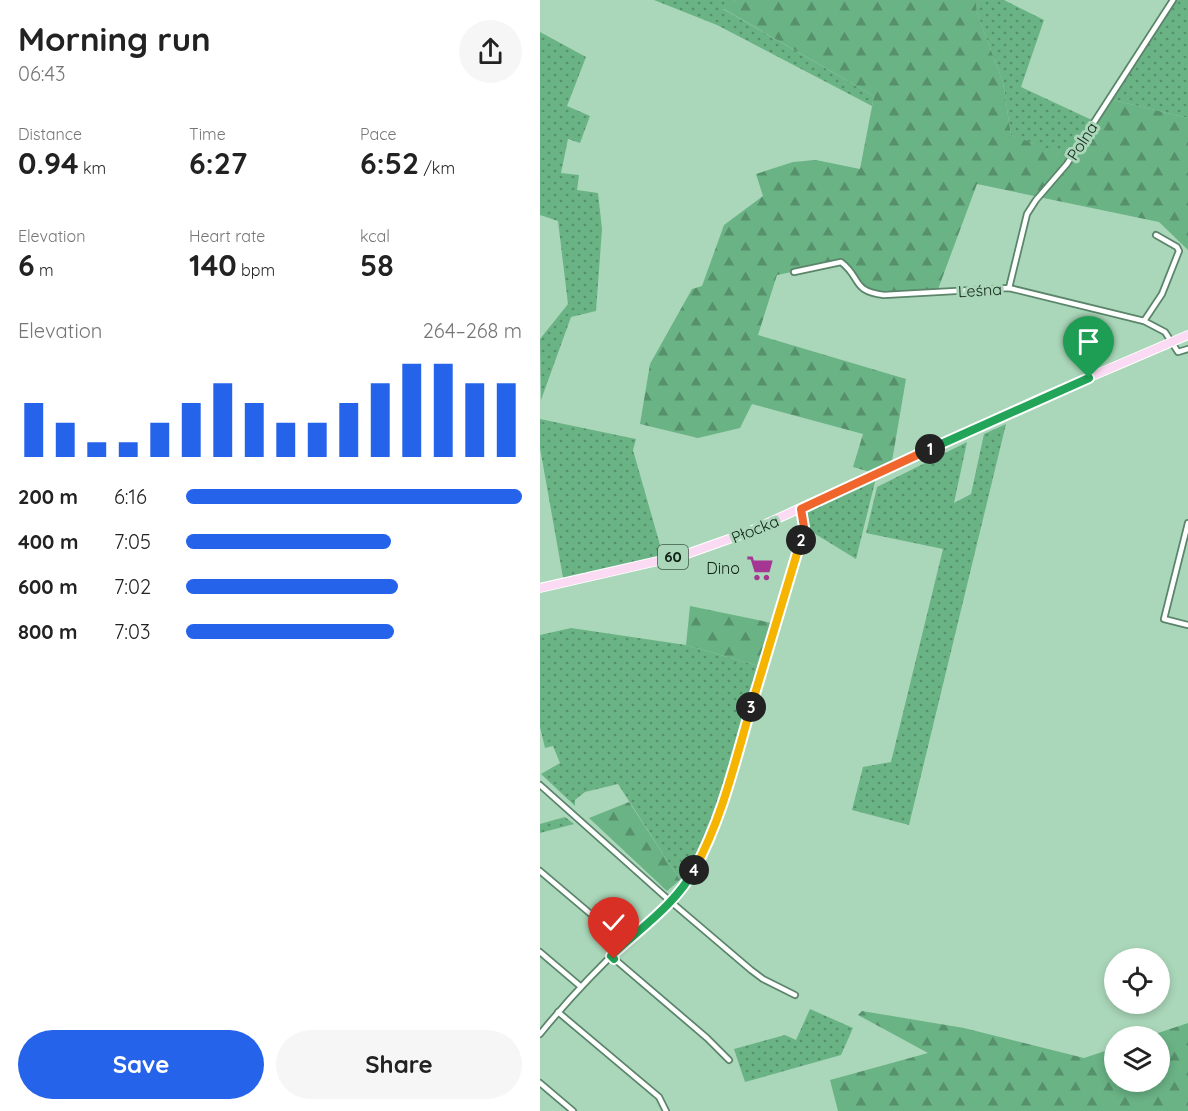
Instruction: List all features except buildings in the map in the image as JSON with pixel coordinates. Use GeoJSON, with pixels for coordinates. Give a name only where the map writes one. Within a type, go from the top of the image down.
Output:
{"type":"FeatureCollection","features":[{"type":"Feature","properties":{"kind":"main road","name":"Płocka"},"geometry":{"type":"LineString","coordinates":[[540,588],[684,555],[746,533],[1041,398],[1188,335]]}},
{"type":"Feature","properties":{"kind":"street","name":"Polna"},"geometry":{"type":"LineString","coordinates":[[1009,288],[1027,214],[1035,200],[1067,164],[1173,0]]}},
{"type":"Feature","properties":{"kind":"street"},"geometry":{"type":"LineString","coordinates":[[1144,321],[1162,294],[1179,251],[1177,247],[1156,235]]}},
{"type":"Feature","properties":{"kind":"street","name":"Leśna"},"geometry":{"type":"LineString","coordinates":[[794,272],[841,262],[862,289],[884,295],[1009,288],[1144,321],[1165,333],[1178,352],[1188,349]]}},
{"type":"Feature","properties":{"kind":"street"},"geometry":{"type":"LineString","coordinates":[[540,1034],[580,986],[670,902],[684,886],[710,838],[723,805],[804,527],[801,509]]}},
{"type":"Feature","properties":{"kind":"street"},"geometry":{"type":"LineString","coordinates":[[1188,523],[1164,620],[1188,625]]}},
{"type":"Feature","properties":{"kind":"street"},"geometry":{"type":"LineString","coordinates":[[540,785],[670,902],[751,970],[763,979],[795,995]]}},
{"type":"Feature","properties":{"kind":"street"},"geometry":{"type":"LineString","coordinates":[[540,871],[625,943]]}},
{"type":"Feature","properties":{"kind":"street"},"geometry":{"type":"LineString","coordinates":[[540,952],[580,986]]}},
{"type":"Feature","properties":{"kind":"street"},"geometry":{"type":"LineString","coordinates":[[611,956],[707,1038],[729,1060]]}},
{"type":"Feature","properties":{"kind":"street"},"geometry":{"type":"LineString","coordinates":[[558,1012],[659,1097],[666,1111]]}},
{"type":"Feature","properties":{"kind":"street"},"geometry":{"type":"LineString","coordinates":[[540,1083],[573,1111]]}},
{"type":"Feature","properties":{"kind":"green space"},"geometry":{"type":"Polygon","coordinates":[[[654,0],[736,0],[723,9],[874,96],[872,106],[717,25],[654,0]]]}},
{"type":"Feature","properties":{"kind":"green space"},"geometry":{"type":"Polygon","coordinates":[[[736,0],[976,0],[977,13],[1003,82],[1011,135],[1071,157],[1109,99],[1188,118],[1188,250],[1159,222],[977,184],[937,292],[884,295],[862,289],[841,262],[777,275],[758,335],[906,379],[891,467],[877,474],[853,467],[863,434],[752,404],[740,428],[698,438],[640,424],[650,364],[692,289],[702,286],[724,225],[763,196],[756,174],[793,162],[816,160],[860,169],[874,96],[722,8],[736,0]]]}},
{"type":"Feature","properties":{"kind":"green space"},"geometry":{"type":"Polygon","coordinates":[[[976,0],[1004,0],[1044,20],[1021,87],[1094,121],[1071,158],[1011,135],[1003,82],[977,13],[976,0]]]}},
{"type":"Feature","properties":{"kind":"green space"},"geometry":{"type":"Polygon","coordinates":[[[1173,0],[1188,0],[1188,118],[1109,99],[1173,0]]]}},
{"type":"Feature","properties":{"kind":"green space"},"geometry":{"type":"Polygon","coordinates":[[[540,32],[586,57],[567,106],[590,116],[580,143],[568,139],[561,173],[579,175],[577,190],[598,193],[602,229],[596,311],[571,317],[541,400],[540,339],[568,304],[558,221],[540,215],[540,32]]]}},
{"type":"Feature","properties":{"kind":"green space"},"geometry":{"type":"Polygon","coordinates":[[[540,419],[636,439],[633,450],[664,559],[564,583],[540,448],[540,419]]]}},
{"type":"Feature","properties":{"kind":"green space"},"geometry":{"type":"Polygon","coordinates":[[[1006,424],[909,825],[852,810],[863,767],[891,762],[943,549],[866,533],[877,487],[967,442],[954,503],[971,494],[984,434],[1006,424]]]}},
{"type":"Feature","properties":{"kind":"green space"},"geometry":{"type":"Polygon","coordinates":[[[877,474],[856,559],[804,527],[801,509],[877,474]]]}},
{"type":"Feature","properties":{"kind":"green space"},"geometry":{"type":"Polygon","coordinates":[[[690,606],[772,623],[759,666],[686,645],[690,606]]]}},
{"type":"Feature","properties":{"kind":"green space"},"geometry":{"type":"Polygon","coordinates":[[[571,628],[686,645],[759,666],[710,828],[680,880],[618,784],[585,792],[575,800],[575,806],[541,774],[560,763],[553,746],[545,748],[540,727],[540,635],[571,628]]]}},
{"type":"Feature","properties":{"kind":"green space"},"geometry":{"type":"Polygon","coordinates":[[[629,802],[680,880],[667,891],[589,818],[629,802]]]}},
{"type":"Feature","properties":{"kind":"green space"},"geometry":{"type":"Polygon","coordinates":[[[565,817],[574,824],[540,833],[540,824],[565,817]]]}},
{"type":"Feature","properties":{"kind":"green space"},"geometry":{"type":"Polygon","coordinates":[[[810,1009],[853,1028],[841,1055],[745,1082],[734,1049],[785,1035],[796,1040],[810,1009]]]}},
{"type":"Feature","properties":{"kind":"green space"},"geometry":{"type":"Polygon","coordinates":[[[862,1011],[964,1028],[1084,1058],[1104,1051],[1104,1092],[1170,1092],[1170,1029],[1188,1023],[1188,1111],[838,1111],[830,1080],[928,1053],[858,1015],[862,1011]]]}},
{"type":"Feature","properties":{"kind":"place","name":"Dino"},"geometry":{"type":"Point","coordinates":[760,568]}},
{"type":"Feature","properties":{"kind":"route"},"geometry":{"type":"LineString","coordinates":[[614,959],[611,956],[670,902],[684,886],[714,830],[804,527],[801,509],[1089,378]]}}]}
